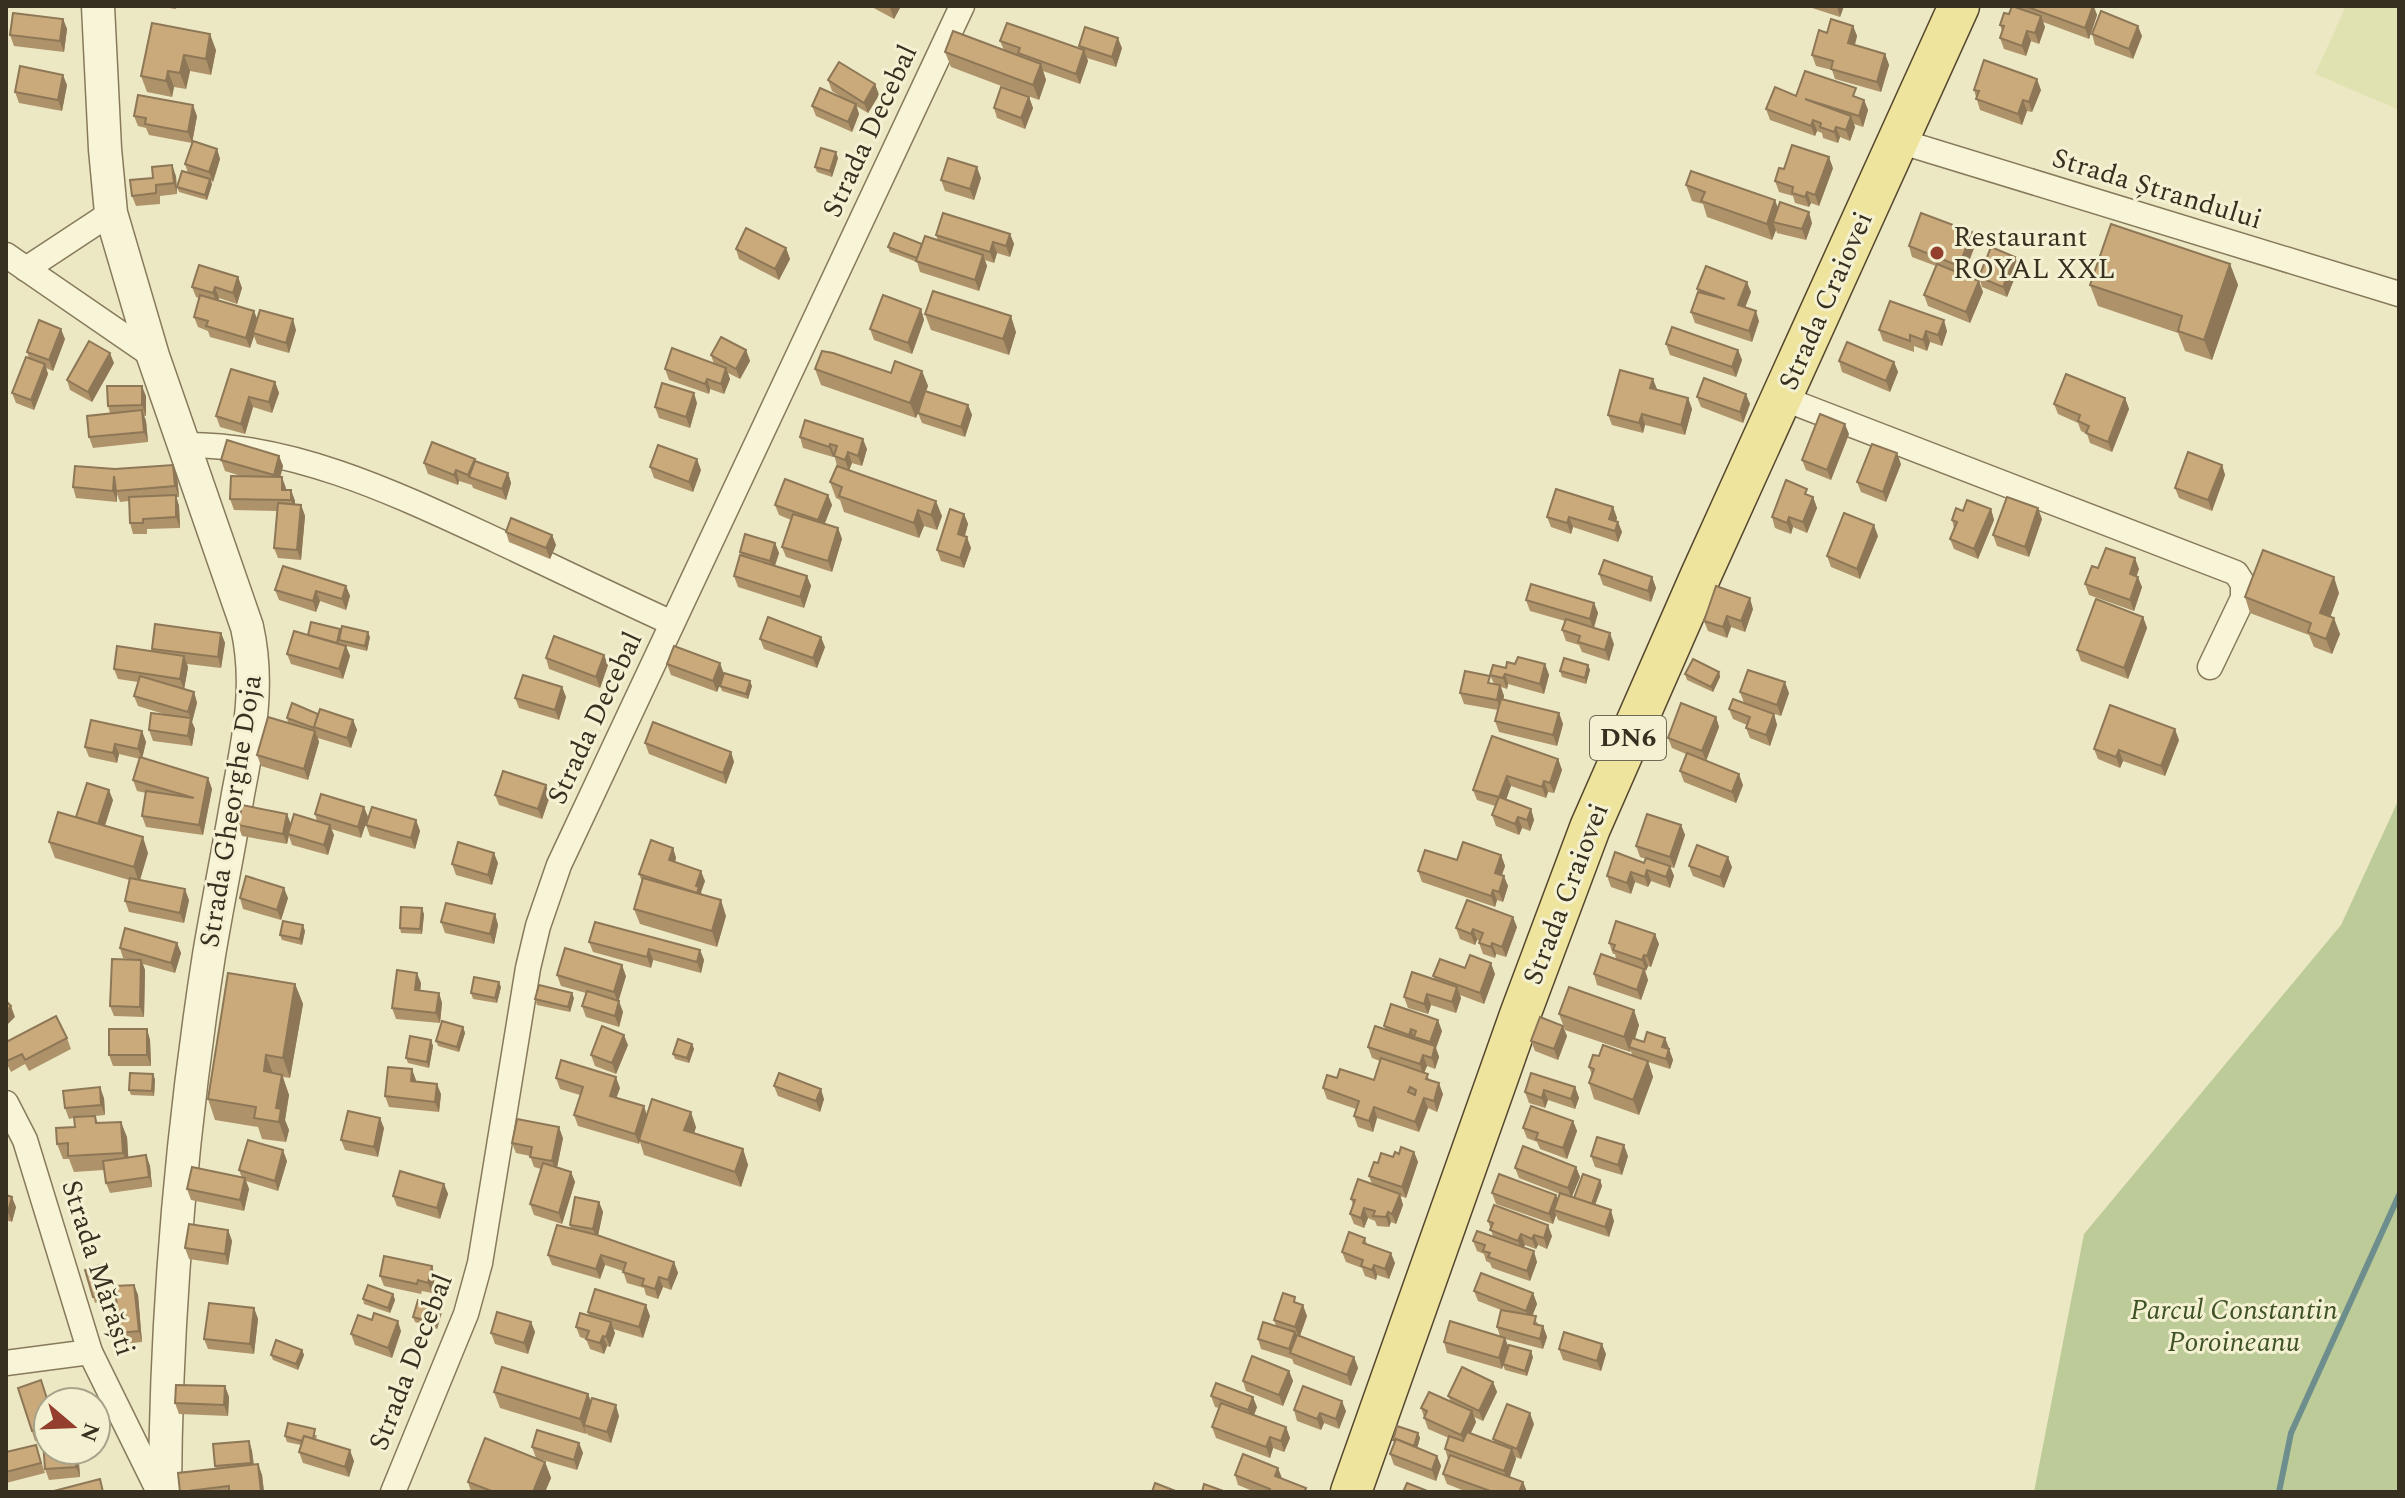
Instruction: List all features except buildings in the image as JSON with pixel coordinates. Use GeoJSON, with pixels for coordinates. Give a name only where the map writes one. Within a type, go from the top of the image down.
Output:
{"type":"FeatureCollection","features":[{"type":"Feature","properties":{"kind":"main road","name":"Strada Craiovei"},"geometry":{"type":"LineString","coordinates":[[1351,1492],[1520,1015],[1590,828],[1959,6]]}},
{"type":"Feature","properties":{"kind":"street","name":"Strada Gheorghe Doja"},"geometry":{"type":"LineString","coordinates":[[98,6],[111,213],[153,356],[247,627],[254,657],[254,694],[249,732],[210,954],[176,1212],[162,1492]]}},
{"type":"Feature","properties":{"kind":"street","name":"Strada Decebal"},"geometry":{"type":"LineString","coordinates":[[393,1492],[466,1314],[480,1263],[521,1008],[538,926],[559,865],[962,6]]}},
{"type":"Feature","properties":{"kind":"street","name":"Strada Ștrandului"},"geometry":{"type":"LineString","coordinates":[[1899,141],[2399,294]]}},
{"type":"Feature","properties":{"kind":"street"},"geometry":{"type":"LineString","coordinates":[[111,213],[16,262],[153,356]]}},
{"type":"Feature","properties":{"kind":"street"},"geometry":{"type":"LineString","coordinates":[[1782,398],[2236,573],[2243,584],[2243,598],[2210,667]]}},
{"type":"Feature","properties":{"kind":"street"},"geometry":{"type":"LineString","coordinates":[[185,445],[241,448],[361,481],[417,503],[672,623]]}},
{"type":"Feature","properties":{"kind":"street","name":"Strada Mărăști"},"geometry":{"type":"LineString","coordinates":[[6,1103],[25,1140],[90,1352],[162,1492]]}},
{"type":"Feature","properties":{"kind":"street"},"geometry":{"type":"LineString","coordinates":[[6,1363],[90,1352]]}},
{"type":"Feature","properties":{"kind":"green space"},"geometry":{"type":"Polygon","coordinates":[[[2346,6],[2399,6],[2399,110],[2315,74],[2346,6]]]}},
{"type":"Feature","properties":{"kind":"green space","name":"Parcul Constantin Poroineanu"},"geometry":{"type":"Polygon","coordinates":[[[2398,801],[2399,1492],[2034,1492],[2084,1234],[2341,925],[2398,801]]]}},
{"type":"Feature","properties":{"kind":"waterway"},"geometry":{"type":"LineString","coordinates":[[2279,1492],[2291,1433],[2399,1195]]}},
{"type":"Feature","properties":{"kind":"place","name":"Restaurant ROYAL XXL"},"geometry":{"type":"Point","coordinates":[1937,253]}}]}
